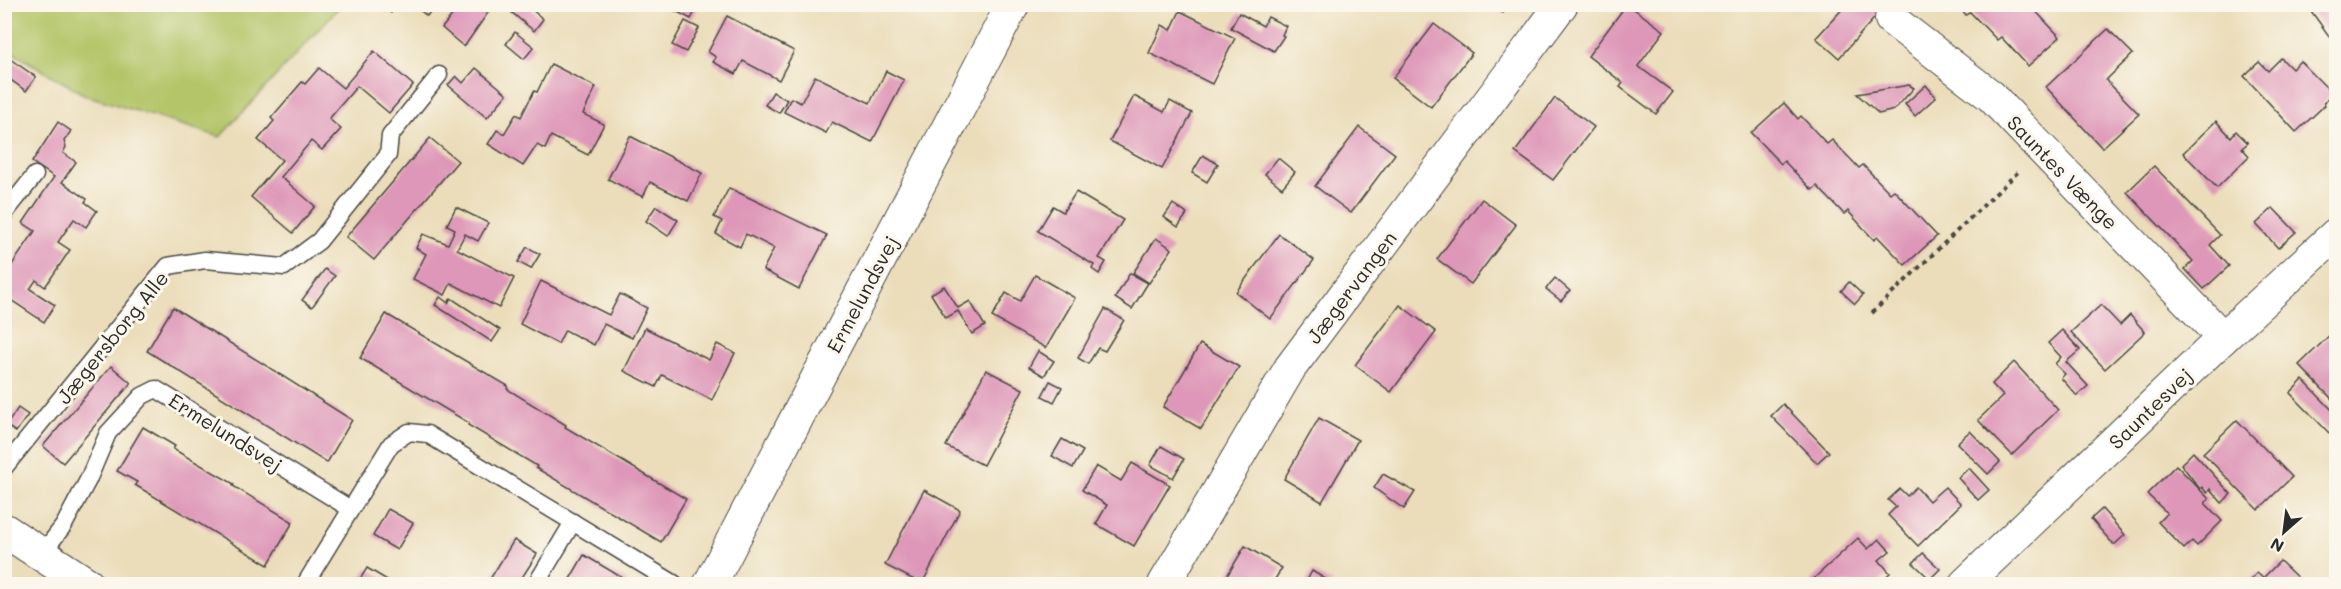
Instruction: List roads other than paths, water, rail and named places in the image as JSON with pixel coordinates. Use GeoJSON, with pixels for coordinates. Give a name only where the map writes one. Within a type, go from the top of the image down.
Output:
{"type":"FeatureCollection","features":[{"type":"Feature","properties":{"kind":"street","name":"Ermelundsvej"},"geometry":{"type":"LineString","coordinates":[[710,585],[1013,4]]}},
{"type":"Feature","properties":{"kind":"street","name":"Jægervangen"},"geometry":{"type":"LineString","coordinates":[[1164,585],[1290,368],[1562,4]]}},
{"type":"Feature","properties":{"kind":"street","name":"Sauntes Vænge"},"geometry":{"type":"LineString","coordinates":[[1891,19],[1991,96],[2223,338]]}},
{"type":"Feature","properties":{"kind":"street","name":"Sauntesvej"},"geometry":{"type":"LineString","coordinates":[[1965,585],[2223,338],[2337,234]]}},
{"type":"Feature","properties":{"kind":"street"},"geometry":{"type":"LineString","coordinates":[[4,530],[87,585]]}},
{"type":"Feature","properties":{"kind":"lane","name":"Jægersborg Alle"},"geometry":{"type":"LineString","coordinates":[[4,468],[168,266],[205,260],[284,267],[319,241],[388,155],[390,136],[439,75]]}},
{"type":"Feature","properties":{"kind":"lane"},"geometry":{"type":"LineString","coordinates":[[4,214],[34,175]]}},
{"type":"Feature","properties":{"kind":"lane","name":"Ermelundsvej"},"geometry":{"type":"LineString","coordinates":[[41,555],[64,525],[108,433],[142,396],[156,389],[349,508]]}},
{"type":"Feature","properties":{"kind":"lane"},"geometry":{"type":"LineString","coordinates":[[305,585],[349,508],[391,444],[409,432],[427,434],[675,585]]}},
{"type":"Feature","properties":{"kind":"lane"},"geometry":{"type":"LineString","coordinates":[[536,585],[573,522]]}}]}
